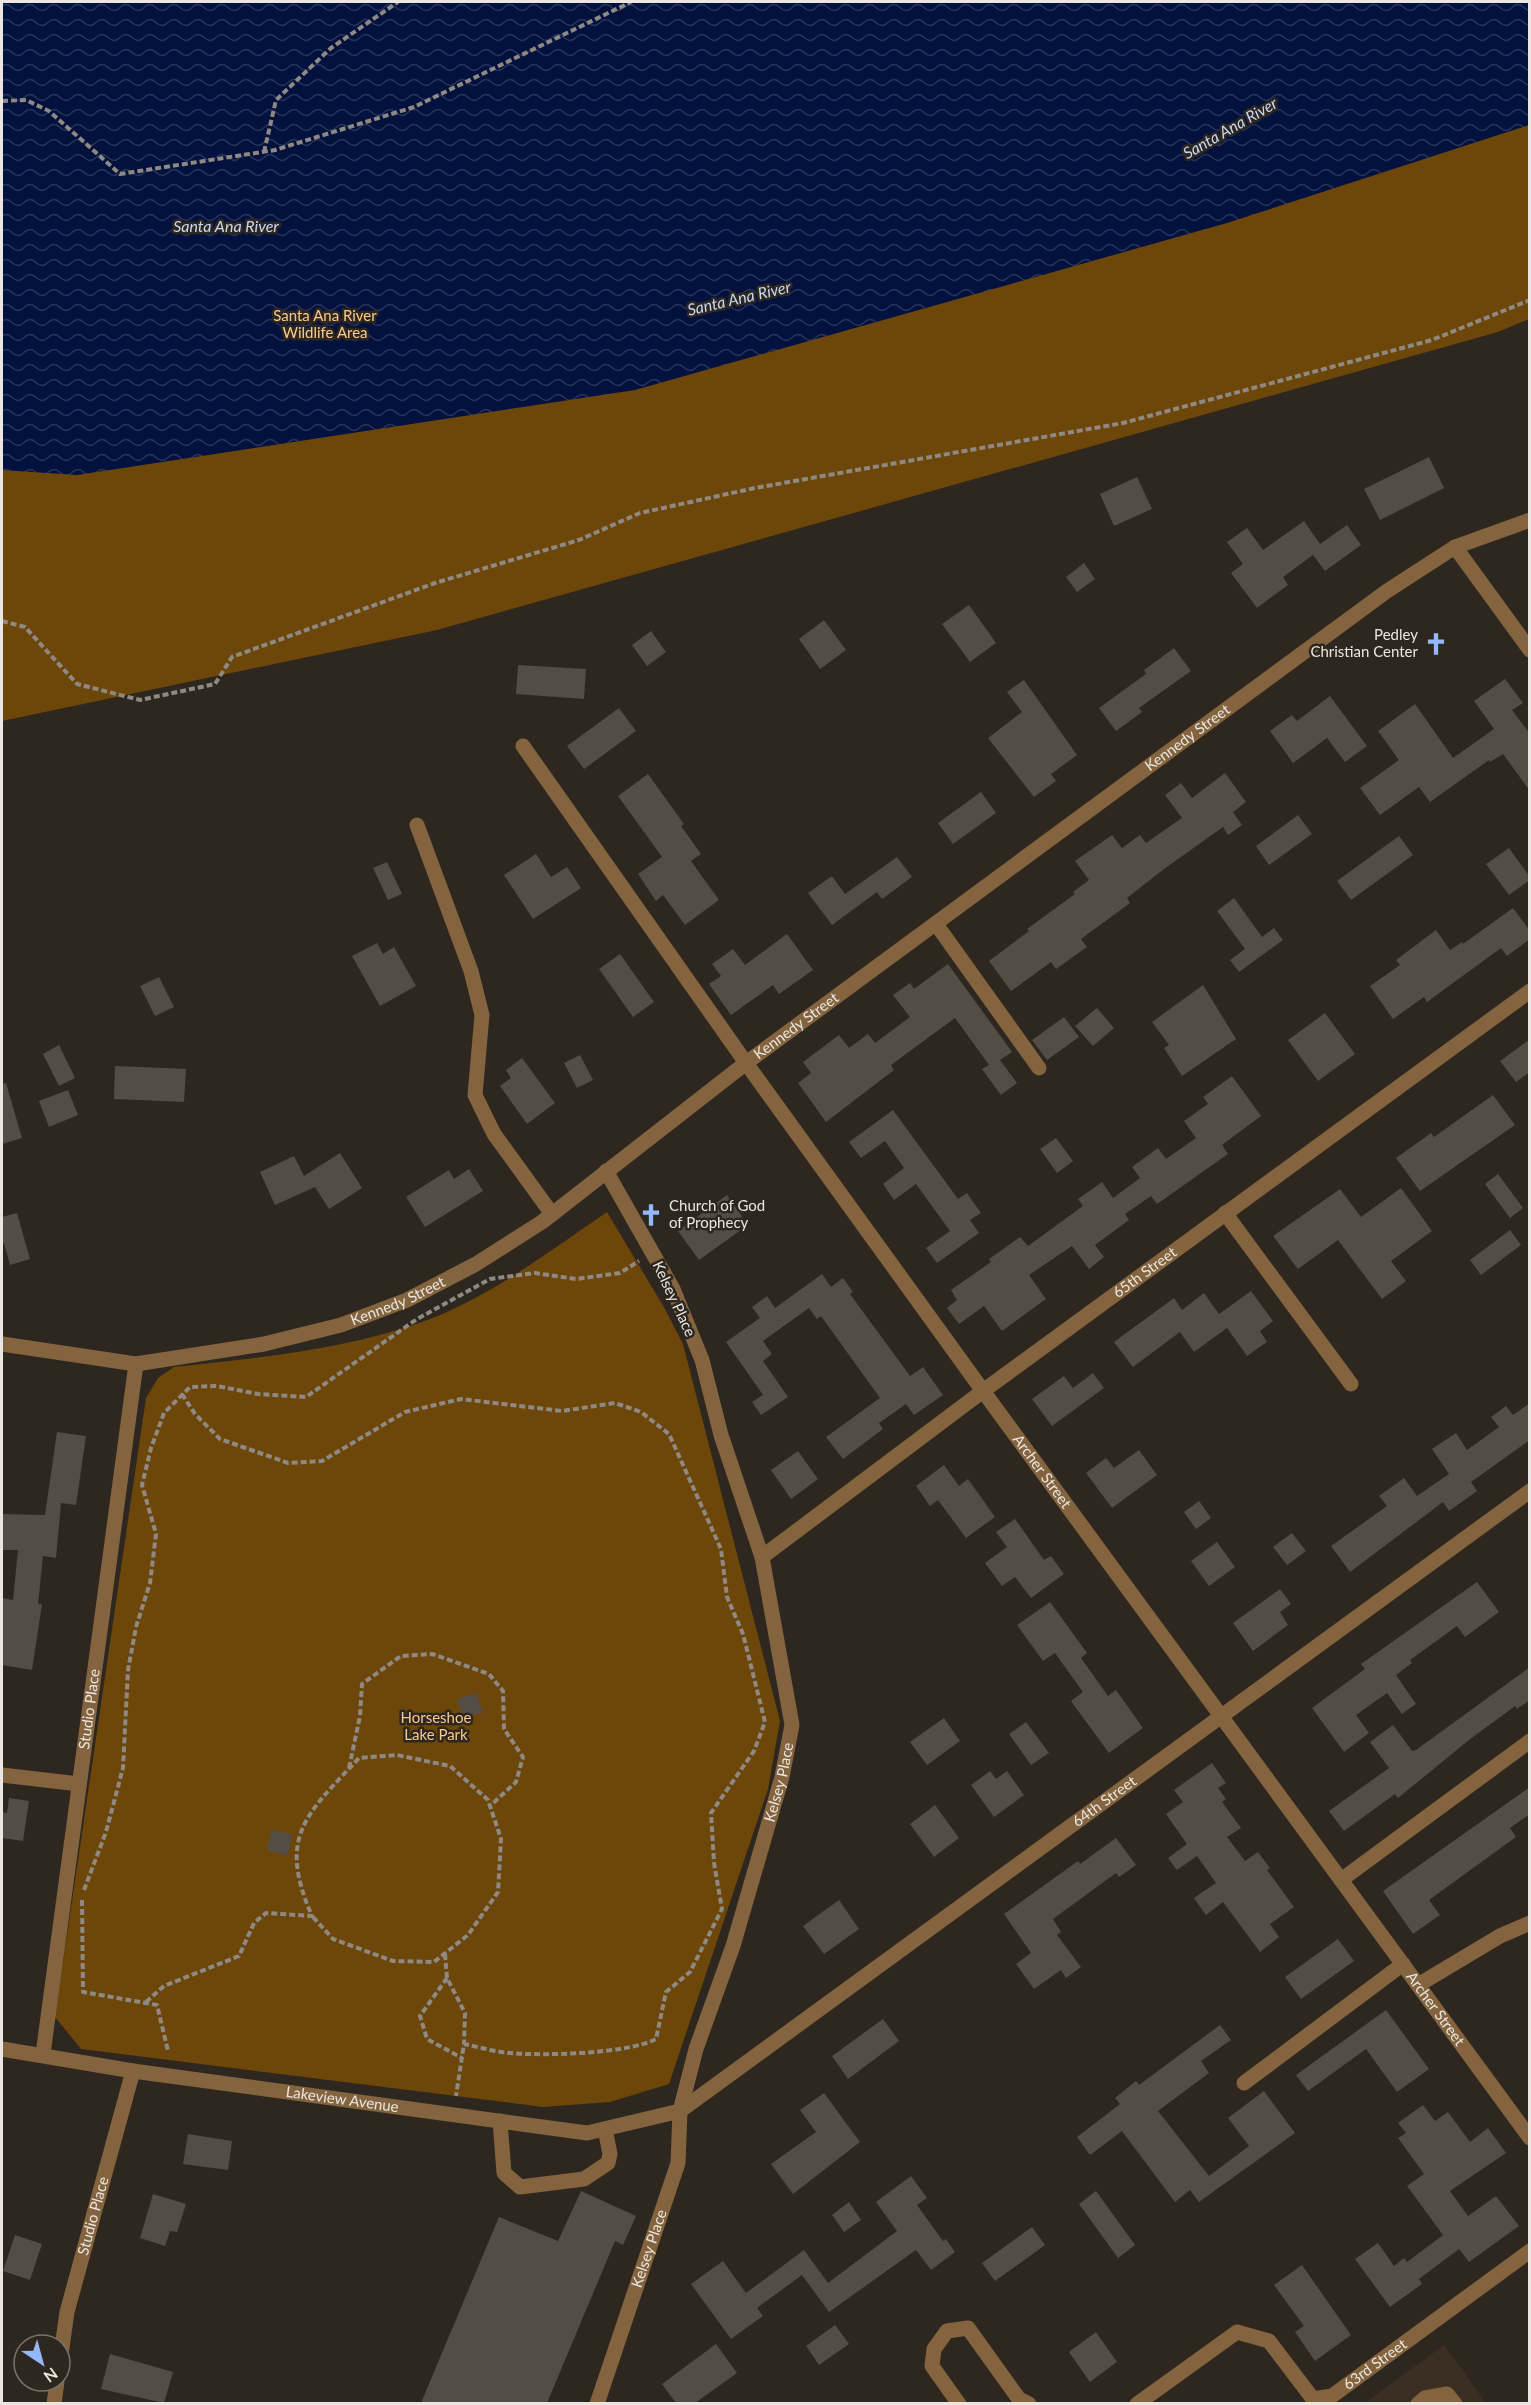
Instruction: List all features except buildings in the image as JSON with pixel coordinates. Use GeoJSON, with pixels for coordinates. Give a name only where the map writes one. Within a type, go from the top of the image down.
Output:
{"type":"FeatureCollection","features":[{"type":"Feature","properties":{"kind":"street","name":"Kennedy Street"},"geometry":{"type":"LineString","coordinates":[[2,1344],[136,1364],[264,1344],[341,1325],[407,1300],[476,1264],[552,1214],[746,1063],[1377,598],[1455,547],[1530,520]]}},
{"type":"Feature","properties":{"kind":"street"},"geometry":{"type":"LineString","coordinates":[[1455,547],[1530,650]]}},
{"type":"Feature","properties":{"kind":"street","name":"Archer Street"},"geometry":{"type":"LineString","coordinates":[[523,746],[746,1063],[983,1391],[1530,2138]]}},
{"type":"Feature","properties":{"kind":"street"},"geometry":{"type":"LineString","coordinates":[[417,825],[471,971],[482,1015],[475,1095],[494,1134],[552,1214]]}},
{"type":"Feature","properties":{"kind":"street"},"geometry":{"type":"LineString","coordinates":[[936,924],[1039,1068]]}},
{"type":"Feature","properties":{"kind":"street","name":"65th Street"},"geometry":{"type":"LineString","coordinates":[[762,1557],[983,1391],[1530,991]]}},
{"type":"Feature","properties":{"kind":"street","name":"Kelsey Place"},"geometry":{"type":"LineString","coordinates":[[597,2403],[678,2163],[680,2110],[696,2049],[733,1946],[779,1788],[792,1725],[762,1557],[722,1435],[702,1360],[673,1289],[606,1171]]}},
{"type":"Feature","properties":{"kind":"street"},"geometry":{"type":"LineString","coordinates":[[1225,1213],[1351,1384]]}},
{"type":"Feature","properties":{"kind":"street","name":"Studio Place"},"geometry":{"type":"LineString","coordinates":[[43,2054],[136,1364]]}},
{"type":"Feature","properties":{"kind":"street","name":"64th Street"},"geometry":{"type":"LineString","coordinates":[[680,2110],[1530,1491]]}},
{"type":"Feature","properties":{"kind":"street"},"geometry":{"type":"LineString","coordinates":[[1341,1880],[1530,1741]]}},
{"type":"Feature","properties":{"kind":"street"},"geometry":{"type":"LineString","coordinates":[[2,1775],[79,1784]]}},
{"type":"Feature","properties":{"kind":"street"},"geometry":{"type":"LineString","coordinates":[[1418,1985],[1500,1936],[1530,1923]]}},
{"type":"Feature","properties":{"kind":"street"},"geometry":{"type":"LineString","coordinates":[[1244,2083],[1402,1964]]}},
{"type":"Feature","properties":{"kind":"street","name":"Lakeview Avenue"},"geometry":{"type":"LineString","coordinates":[[2,2049],[43,2054],[133,2071],[587,2133],[680,2110]]}},
{"type":"Feature","properties":{"kind":"street","name":"Studio Place"},"geometry":{"type":"LineString","coordinates":[[64,2333],[67,2312],[133,2071]]}},
{"type":"Feature","properties":{"kind":"street"},"geometry":{"type":"LineString","coordinates":[[500,2121],[504,2173],[520,2187],[584,2179],[596,2172],[608,2163],[610,2154],[604,2129]]}},
{"type":"Feature","properties":{"kind":"street","name":"63rd Street"},"geometry":{"type":"LineString","coordinates":[[1137,2403],[1237,2332],[1269,2341],[1313,2399],[1332,2396],[1530,2251]]}},
{"type":"Feature","properties":{"kind":"street"},"geometry":{"type":"LineString","coordinates":[[959,2403],[932,2366],[933,2357],[934,2349],[947,2331],[968,2328],[1019,2399],[1029,2403]]}},
{"type":"Feature","properties":{"kind":"street"},"geometry":{"type":"LineString","coordinates":[[1418,2403],[1425,2398],[1448,2394],[1455,2403]]}},
{"type":"Feature","properties":{"kind":"path"},"geometry":{"type":"LineString","coordinates":[[264,152],[276,100],[331,48],[398,2]]}},
{"type":"Feature","properties":{"kind":"path"},"geometry":{"type":"LineString","coordinates":[[2,101],[26,100],[49,111],[120,174],[264,152],[414,107],[631,2]]}},
{"type":"Feature","properties":{"kind":"path"},"geometry":{"type":"LineString","coordinates":[[2,621],[25,627],[77,684],[140,700],[215,684],[232,657],[435,583],[579,540],[640,513],[755,488],[1123,423],[1432,340],[1530,300]]}},
{"type":"Feature","properties":{"kind":"path"},"geometry":{"type":"LineString","coordinates":[[168,2051],[157,2005],[83,1992],[82,1893],[106,1832],[123,1768],[128,1670],[136,1627],[150,1583],[156,1534],[142,1485],[151,1448],[164,1413],[190,1387],[217,1386],[258,1394],[306,1397],[417,1319],[490,1279],[535,1273],[576,1279],[620,1273],[652,1252]]}},
{"type":"Feature","properties":{"kind":"path"},"geometry":{"type":"LineString","coordinates":[[182,1394],[195,1414],[220,1439],[288,1463],[322,1461],[405,1412],[461,1399],[562,1411],[615,1403],[641,1412],[669,1434],[721,1550],[727,1597],[743,1634],[765,1722],[754,1751],[711,1813],[714,1863],[722,1909],[690,1972],[666,1992],[656,2039],[642,2047],[580,2052],[509,2053],[464,2044]]}},
{"type":"Feature","properties":{"kind":"path"},"geometry":{"type":"LineString","coordinates":[[349,1768],[360,1716],[362,1684],[401,1656],[432,1654],[489,1674],[503,1691],[504,1729],[523,1757],[516,1782],[490,1806]]}},
{"type":"Feature","properties":{"kind":"path"},"geometry":{"type":"LineString","coordinates":[[397,1755],[450,1766],[488,1800],[501,1839],[498,1892],[468,1935],[434,1962],[393,1961],[333,1939],[312,1916],[302,1891],[295,1853],[305,1818],[349,1768],[359,1758],[397,1755]]}},
{"type":"Feature","properties":{"kind":"path"},"geometry":{"type":"LineString","coordinates":[[146,2002],[164,1986],[239,1956],[254,1923],[266,1913],[312,1916]]}},
{"type":"Feature","properties":{"kind":"path"},"geometry":{"type":"LineString","coordinates":[[445,1954],[447,1978],[465,2013],[464,2044],[456,2096]]}},
{"type":"Feature","properties":{"kind":"path"},"geometry":{"type":"LineString","coordinates":[[447,1978],[420,2016],[427,2039],[462,2058]]}},
{"type":"Feature","properties":{"kind":"shaded area"},"geometry":{"type":"Polygon","coordinates":[[[1444,2345],[1486,2403],[1364,2404],[1444,2345]]]}},
{"type":"Feature","properties":{"kind":"green space","name":"Santa Ana River"},"geometry":{"type":"Polygon","coordinates":[[[2,2],[1529,2],[1529,319],[1498,332],[437,630],[2,721],[2,2]]]}},
{"type":"Feature","properties":{"kind":"green space","name":"Horseshoe Lake Park"},"geometry":{"type":"Polygon","coordinates":[[[607,1212],[665,1309],[683,1344],[780,1721],[768,1789],[669,2084],[610,2102],[543,2107],[81,2049],[55,2017],[146,1398],[158,1378],[174,1367],[300,1352],[361,1340],[422,1322],[447,1312],[494,1287],[607,1212]]]}},
{"type":"Feature","properties":{"kind":"water","name":"Santa Ana River"},"geometry":{"type":"Polygon","coordinates":[[[2,2],[1529,2],[1529,125],[1227,223],[635,390],[77,475],[2,470],[2,2]]]}},
{"type":"Feature","properties":{"kind":"place","name":"Pedley Christian Center"},"geometry":{"type":"Point","coordinates":[1436,644]}},
{"type":"Feature","properties":{"kind":"place","name":"Church of God of Prophecy"},"geometry":{"type":"Point","coordinates":[651,1215]}},
{"type":"Feature","properties":{"kind":"park label","name":"Santa Ana River Wildlife Area"},"geometry":{"type":"Point","coordinates":[325,324]}}]}
